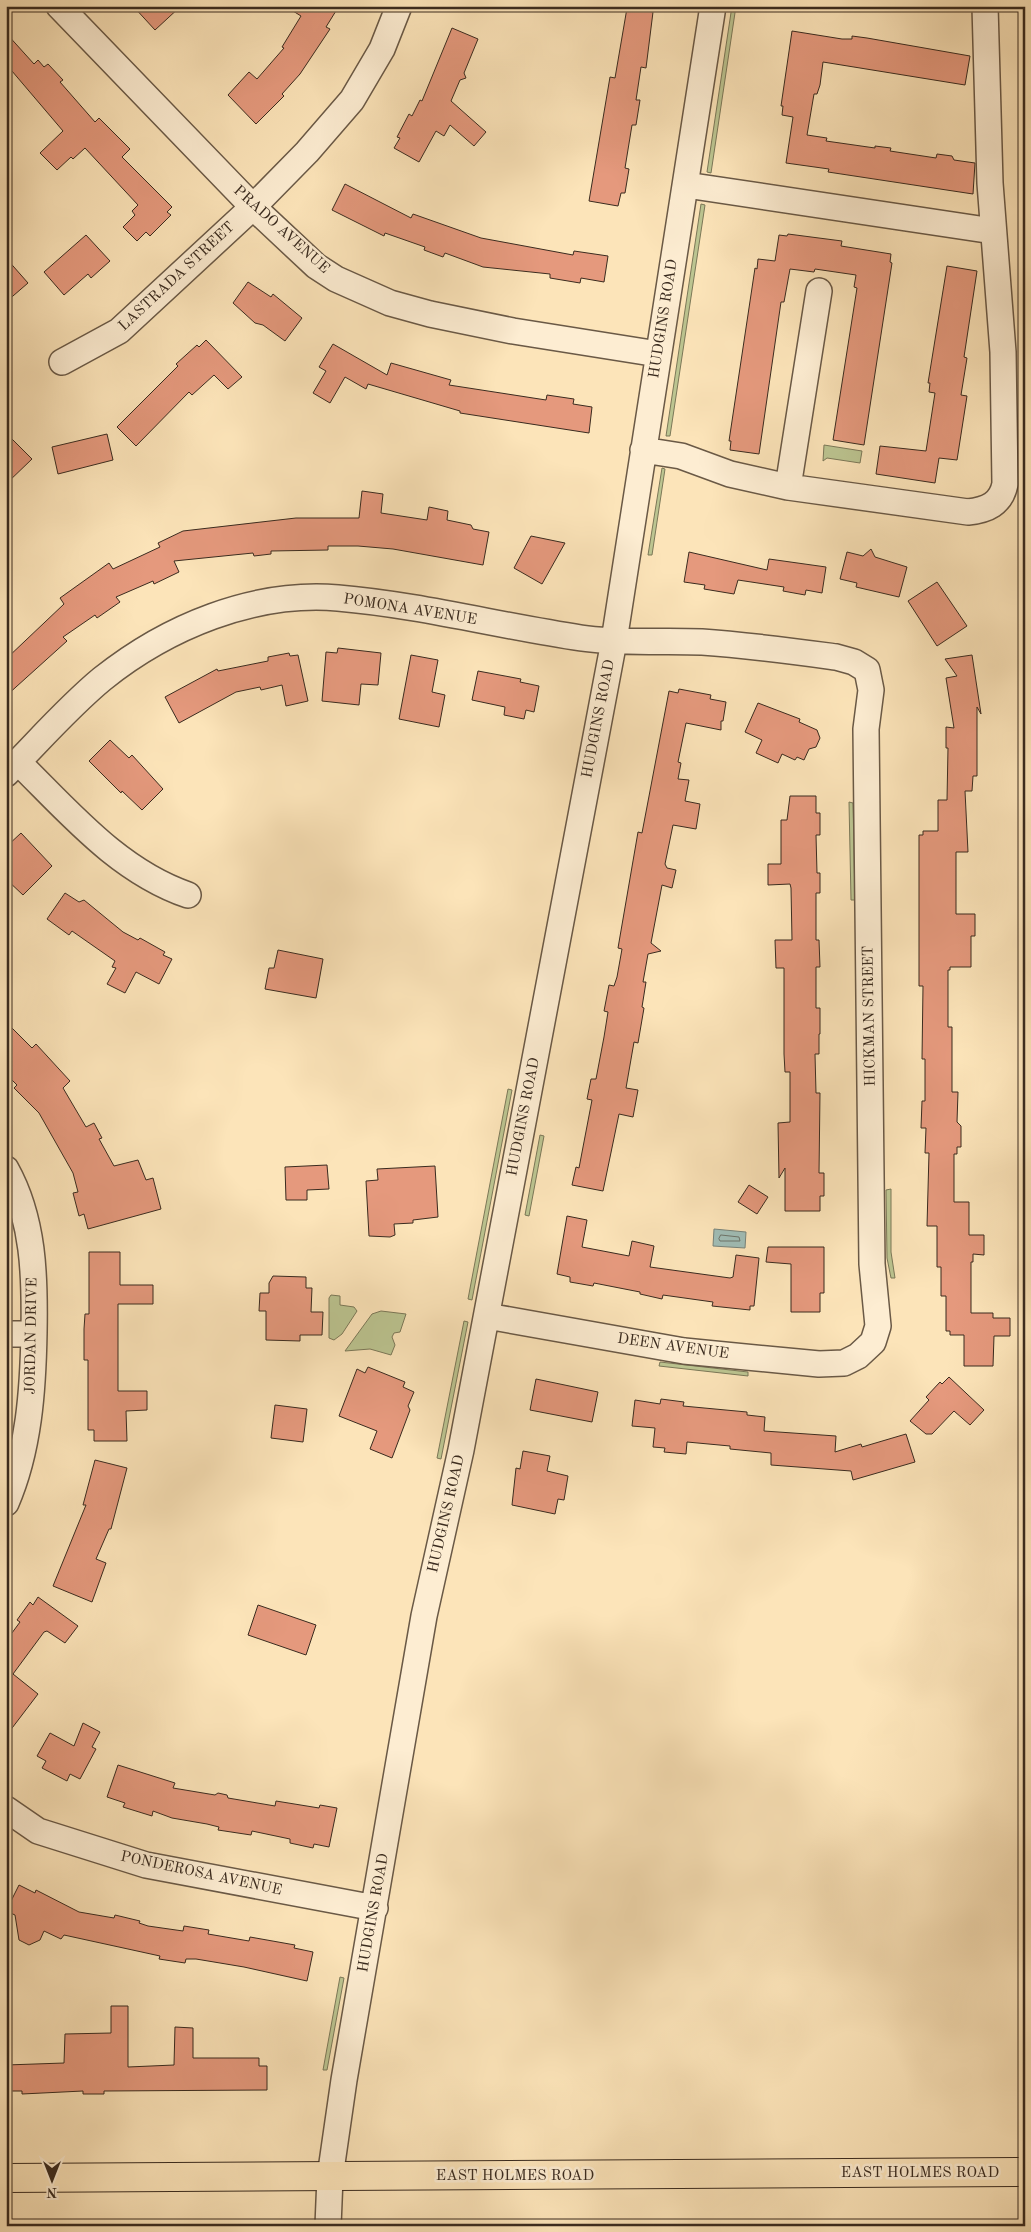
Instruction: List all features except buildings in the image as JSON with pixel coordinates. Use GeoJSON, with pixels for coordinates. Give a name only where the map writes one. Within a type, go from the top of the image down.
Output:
{"type":"FeatureCollection","features":[{"type":"Feature","properties":{"kind":"main road","name":"EAST HOLMES ROAD"},"geometry":{"type":"LineString","coordinates":[[6,2178],[1025,2172]]}},
{"type":"Feature","properties":{"kind":"street","name":"PRADO AVENUE"},"geometry":{"type":"LineString","coordinates":[[58,6],[253,207],[316,266],[336,279],[390,303],[430,314],[514,331],[658,354]]}},
{"type":"Feature","properties":{"kind":"street","name":"LASTRADA STREET"},"geometry":{"type":"LineString","coordinates":[[62,362],[119,331],[253,207],[307,152],[352,100],[382,49],[399,6]]}},
{"type":"Feature","properties":{"kind":"street","name":"HUDGINS ROAD"},"geometry":{"type":"LineString","coordinates":[[328,2226],[330,2177],[344,2080],[424,1616],[458,1464],[487,1316],[614,641],[714,6]]}},
{"type":"Feature","properties":{"kind":"street"},"geometry":{"type":"LineString","coordinates":[[643,450],[681,456],[730,474],[788,487],[968,512],[988,508],[997,502],[1003,494],[1005,472],[1002,337],[993,231],[985,6]]}},
{"type":"Feature","properties":{"kind":"street"},"geometry":{"type":"LineString","coordinates":[[686,185],[993,231]]}},
{"type":"Feature","properties":{"kind":"street"},"geometry":{"type":"LineString","coordinates":[[788,487],[818,291]]}},
{"type":"Feature","properties":{"kind":"street","name":"POMONA AVENUE"},"geometry":{"type":"LineString","coordinates":[[12,768],[80,700],[129,659],[158,640],[182,628],[239,609],[300,599],[337,598],[419,609],[555,634],[614,641],[737,645],[836,657],[854,662],[866,670]]}},
{"type":"Feature","properties":{"kind":"street","name":"HICKMAN STREET"},"geometry":{"type":"LineString","coordinates":[[858,1356],[873,1342],[878,1326],[872,1264],[866,729],[871,690],[866,670]]}},
{"type":"Feature","properties":{"kind":"street"},"geometry":{"type":"LineString","coordinates":[[12,768],[109,850],[143,875],[188,895]]}},
{"type":"Feature","properties":{"kind":"street","name":"JORDAN DRIVE"},"geometry":{"type":"LineString","coordinates":[[6,1169],[18,1196],[30,1242],[34,1273],[34,1334],[30,1417],[15,1482],[6,1504]]}},
{"type":"Feature","properties":{"kind":"street","name":"DEEN AVENUE"},"geometry":{"type":"LineString","coordinates":[[487,1316],[634,1343],[720,1355],[831,1364],[844,1363],[858,1356]]}},
{"type":"Feature","properties":{"kind":"street"},"geometry":{"type":"LineString","coordinates":[[6,1334],[34,1334]]}},
{"type":"Feature","properties":{"kind":"street","name":"PONDEROSA AVENUE"},"geometry":{"type":"LineString","coordinates":[[6,1809],[38,1831],[146,1865],[375,1908]]}},
{"type":"Feature","properties":{"kind":"green space"},"geometry":{"type":"Polygon","coordinates":[[[732,6],[736,6],[711,173],[707,172],[732,6]]]}},
{"type":"Feature","properties":{"kind":"green space"},"geometry":{"type":"Polygon","coordinates":[[[701,204],[705,205],[670,436],[666,436],[701,204]]]}},
{"type":"Feature","properties":{"kind":"green space"},"geometry":{"type":"Polygon","coordinates":[[[824,445],[862,451],[860,463],[827,458],[823,461],[824,445]]]}},
{"type":"Feature","properties":{"kind":"green space"},"geometry":{"type":"Polygon","coordinates":[[[662,468],[665,469],[652,555],[648,555],[662,468]]]}},
{"type":"Feature","properties":{"kind":"green space"},"geometry":{"type":"Polygon","coordinates":[[[849,802],[853,803],[855,900],[851,900],[849,802]]]}},
{"type":"Feature","properties":{"kind":"green space"},"geometry":{"type":"Polygon","coordinates":[[[508,1089],[512,1090],[472,1300],[468,1299],[508,1089]]]}},
{"type":"Feature","properties":{"kind":"green space"},"geometry":{"type":"Polygon","coordinates":[[[540,1135],[544,1136],[529,1216],[525,1215],[540,1135]]]}},
{"type":"Feature","properties":{"kind":"green space"},"geometry":{"type":"Polygon","coordinates":[[[891,1189],[891,1252],[895,1278],[891,1278],[887,1258],[886,1190],[891,1189]]]}},
{"type":"Feature","properties":{"kind":"green space"},"geometry":{"type":"Polygon","coordinates":[[[331,1295],[340,1296],[340,1305],[354,1307],[357,1311],[342,1334],[334,1340],[329,1338],[329,1298],[331,1295]]]}},
{"type":"Feature","properties":{"kind":"green space"},"geometry":{"type":"Polygon","coordinates":[[[381,1311],[406,1314],[400,1332],[394,1333],[392,1337],[395,1345],[391,1355],[370,1349],[345,1351],[372,1314],[381,1311]]]}},
{"type":"Feature","properties":{"kind":"green space"},"geometry":{"type":"Polygon","coordinates":[[[464,1321],[468,1322],[441,1459],[437,1458],[464,1321]]]}},
{"type":"Feature","properties":{"kind":"green space"},"geometry":{"type":"Polygon","coordinates":[[[660,1362],[748,1372],[748,1376],[659,1366],[660,1362]]]}},
{"type":"Feature","properties":{"kind":"green space"},"geometry":{"type":"Polygon","coordinates":[[[340,1977],[344,1978],[327,2070],[323,2070],[340,1977]]]}},
{"type":"Feature","properties":{"kind":"water"},"geometry":{"type":"Polygon","coordinates":[[[714,1229],[746,1232],[745,1248],[713,1246],[714,1229]]]}}]}
